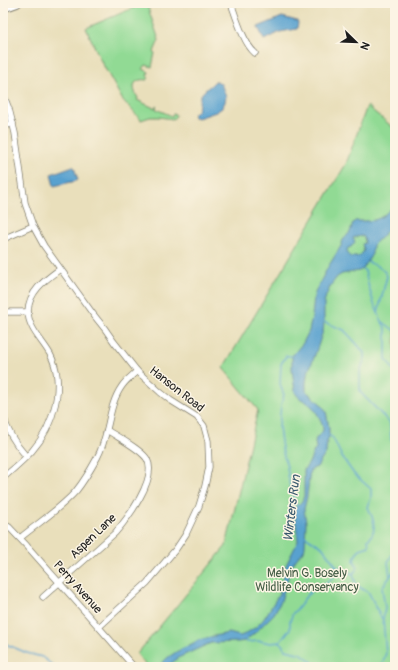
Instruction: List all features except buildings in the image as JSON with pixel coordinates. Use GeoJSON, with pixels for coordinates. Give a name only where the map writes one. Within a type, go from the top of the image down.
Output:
{"type":"FeatureCollection","features":[{"type":"Feature","properties":{"kind":"main road"},"geometry":{"type":"LineString","coordinates":[[3,8],[16,3]]}},
{"type":"Feature","properties":{"kind":"street"},"geometry":{"type":"LineString","coordinates":[[230,3],[248,46],[255,53]]}},
{"type":"Feature","properties":{"kind":"street","name":"Hanson Road"},"geometry":{"type":"LineString","coordinates":[[3,94],[13,124],[24,194],[29,215],[44,246],[137,371],[170,400],[197,417],[207,432],[209,467],[200,506],[186,534],[176,549],[147,583],[98,627]]}},
{"type":"Feature","properties":{"kind":"street"},"geometry":{"type":"LineString","coordinates":[[3,127],[13,124]]}},
{"type":"Feature","properties":{"kind":"street"},"geometry":{"type":"LineString","coordinates":[[3,239],[33,226]]}},
{"type":"Feature","properties":{"kind":"street"},"geometry":{"type":"LineString","coordinates":[[3,478],[38,444],[48,427],[56,405],[57,393],[54,364],[30,323],[28,312],[34,292],[43,282],[60,269]]}},
{"type":"Feature","properties":{"kind":"street"},"geometry":{"type":"LineString","coordinates":[[3,312],[28,312]]}},
{"type":"Feature","properties":{"kind":"street"},"geometry":{"type":"LineString","coordinates":[[20,538],[63,503],[83,482],[104,443],[114,400],[123,384],[137,371]]}},
{"type":"Feature","properties":{"kind":"street"},"geometry":{"type":"LineString","coordinates":[[3,415],[11,435],[26,456]]}},
{"type":"Feature","properties":{"kind":"street","name":"Aspen Lane"},"geometry":{"type":"LineString","coordinates":[[42,597],[115,533],[141,497],[149,475],[148,460],[144,455],[107,430]]}},
{"type":"Feature","properties":{"kind":"street","name":"Perry Avenue"},"geometry":{"type":"LineString","coordinates":[[3,524],[20,538],[134,667]]}},
{"type":"Feature","properties":{"kind":"green space"},"geometry":{"type":"Polygon","coordinates":[[[145,3],[159,3],[148,8],[159,40],[154,52],[152,67],[146,65],[143,69],[149,72],[147,76],[149,78],[147,80],[139,80],[136,82],[134,90],[138,98],[137,100],[154,108],[157,106],[156,109],[172,116],[174,113],[176,116],[173,119],[150,117],[141,120],[122,99],[101,61],[86,28],[145,3]]]}},
{"type":"Feature","properties":{"kind":"green space","name":"Melvin G. Bosely Wildlife Conservancy"},"geometry":{"type":"Polygon","coordinates":[[[367,106],[395,129],[395,667],[147,667],[137,654],[226,546],[258,410],[223,368],[346,164],[367,106]]]}},
{"type":"Feature","properties":{"kind":"water"},"geometry":{"type":"Polygon","coordinates":[[[282,17],[297,21],[297,29],[280,32],[264,40],[258,27],[282,17]]]}},
{"type":"Feature","properties":{"kind":"water"},"geometry":{"type":"Polygon","coordinates":[[[217,81],[221,84],[226,96],[222,108],[216,112],[198,118],[194,117],[194,113],[198,110],[201,95],[214,82],[217,81]]]}},
{"type":"Feature","properties":{"kind":"water"},"geometry":{"type":"Polygon","coordinates":[[[73,166],[78,180],[54,186],[51,174],[73,166]]]}},
{"type":"Feature","properties":{"kind":"water"},"geometry":{"type":"Polygon","coordinates":[[[395,204],[395,223],[373,245],[372,254],[363,269],[342,274],[337,277],[331,285],[324,303],[323,331],[307,375],[306,391],[321,404],[326,411],[329,437],[326,453],[317,467],[310,470],[304,509],[306,522],[304,551],[300,554],[291,567],[281,601],[274,614],[245,641],[211,643],[180,657],[166,667],[158,667],[176,652],[199,640],[229,633],[240,636],[245,634],[256,627],[263,620],[279,594],[285,567],[298,541],[294,509],[302,501],[304,496],[304,470],[316,448],[315,440],[323,429],[314,408],[299,398],[295,392],[292,356],[303,343],[309,331],[316,290],[343,240],[350,232],[353,223],[355,221],[369,221],[378,219],[395,204]],[[364,237],[353,238],[355,242],[348,248],[347,251],[350,257],[358,256],[363,252],[364,250],[362,244],[365,243],[364,237]]]}},
{"type":"Feature","properties":{"kind":"waterway"},"geometry":{"type":"LineString","coordinates":[[368,262],[382,269],[387,276],[378,312]]}},
{"type":"Feature","properties":{"kind":"waterway"},"geometry":{"type":"LineString","coordinates":[[363,269],[365,271],[374,304],[386,330],[386,359],[395,372]]}},
{"type":"Feature","properties":{"kind":"waterway"},"geometry":{"type":"LineString","coordinates":[[324,322],[344,330],[364,353],[364,360],[360,372],[360,392],[390,423],[391,439],[395,451]]}},
{"type":"Feature","properties":{"kind":"waterway"},"geometry":{"type":"LineString","coordinates":[[383,322],[395,331]]}},
{"type":"Feature","properties":{"kind":"waterway","name":"Winters Run"},"geometry":{"type":"LineString","coordinates":[[292,356],[286,356],[281,364],[280,384],[284,395],[281,404],[279,427],[290,488],[297,506]]}},
{"type":"Feature","properties":{"kind":"waterway"},"geometry":{"type":"LineString","coordinates":[[329,435],[333,438],[342,457],[354,474],[371,489],[371,498],[368,507],[373,520],[374,528],[368,540],[369,546],[360,549],[355,556],[354,561],[358,567],[353,574]]}},
{"type":"Feature","properties":{"kind":"waterway"},"geometry":{"type":"LineString","coordinates":[[395,453],[392,479],[395,482]]}},
{"type":"Feature","properties":{"kind":"waterway"},"geometry":{"type":"LineString","coordinates":[[305,536],[322,547],[337,567],[353,574],[356,585],[369,593],[382,619]]}},
{"type":"Feature","properties":{"kind":"waterway"},"geometry":{"type":"LineString","coordinates":[[381,667],[386,653],[383,619],[385,608],[382,587],[390,577],[388,562],[395,549]]}},
{"type":"Feature","properties":{"kind":"waterway"},"geometry":{"type":"LineString","coordinates":[[245,639],[247,642],[280,642],[290,629],[290,621],[293,613],[304,599],[313,589],[327,583],[334,576],[335,564]]}},
{"type":"Feature","properties":{"kind":"waterway"},"geometry":{"type":"LineString","coordinates":[[390,576],[395,570]]}},
{"type":"Feature","properties":{"kind":"waterway"},"geometry":{"type":"LineString","coordinates":[[3,641],[8,645],[27,653],[42,657],[55,667]]}},
{"type":"Feature","properties":{"kind":"waterway"},"geometry":{"type":"LineString","coordinates":[[280,642],[286,650],[302,654],[316,665],[316,667]]}}]}
